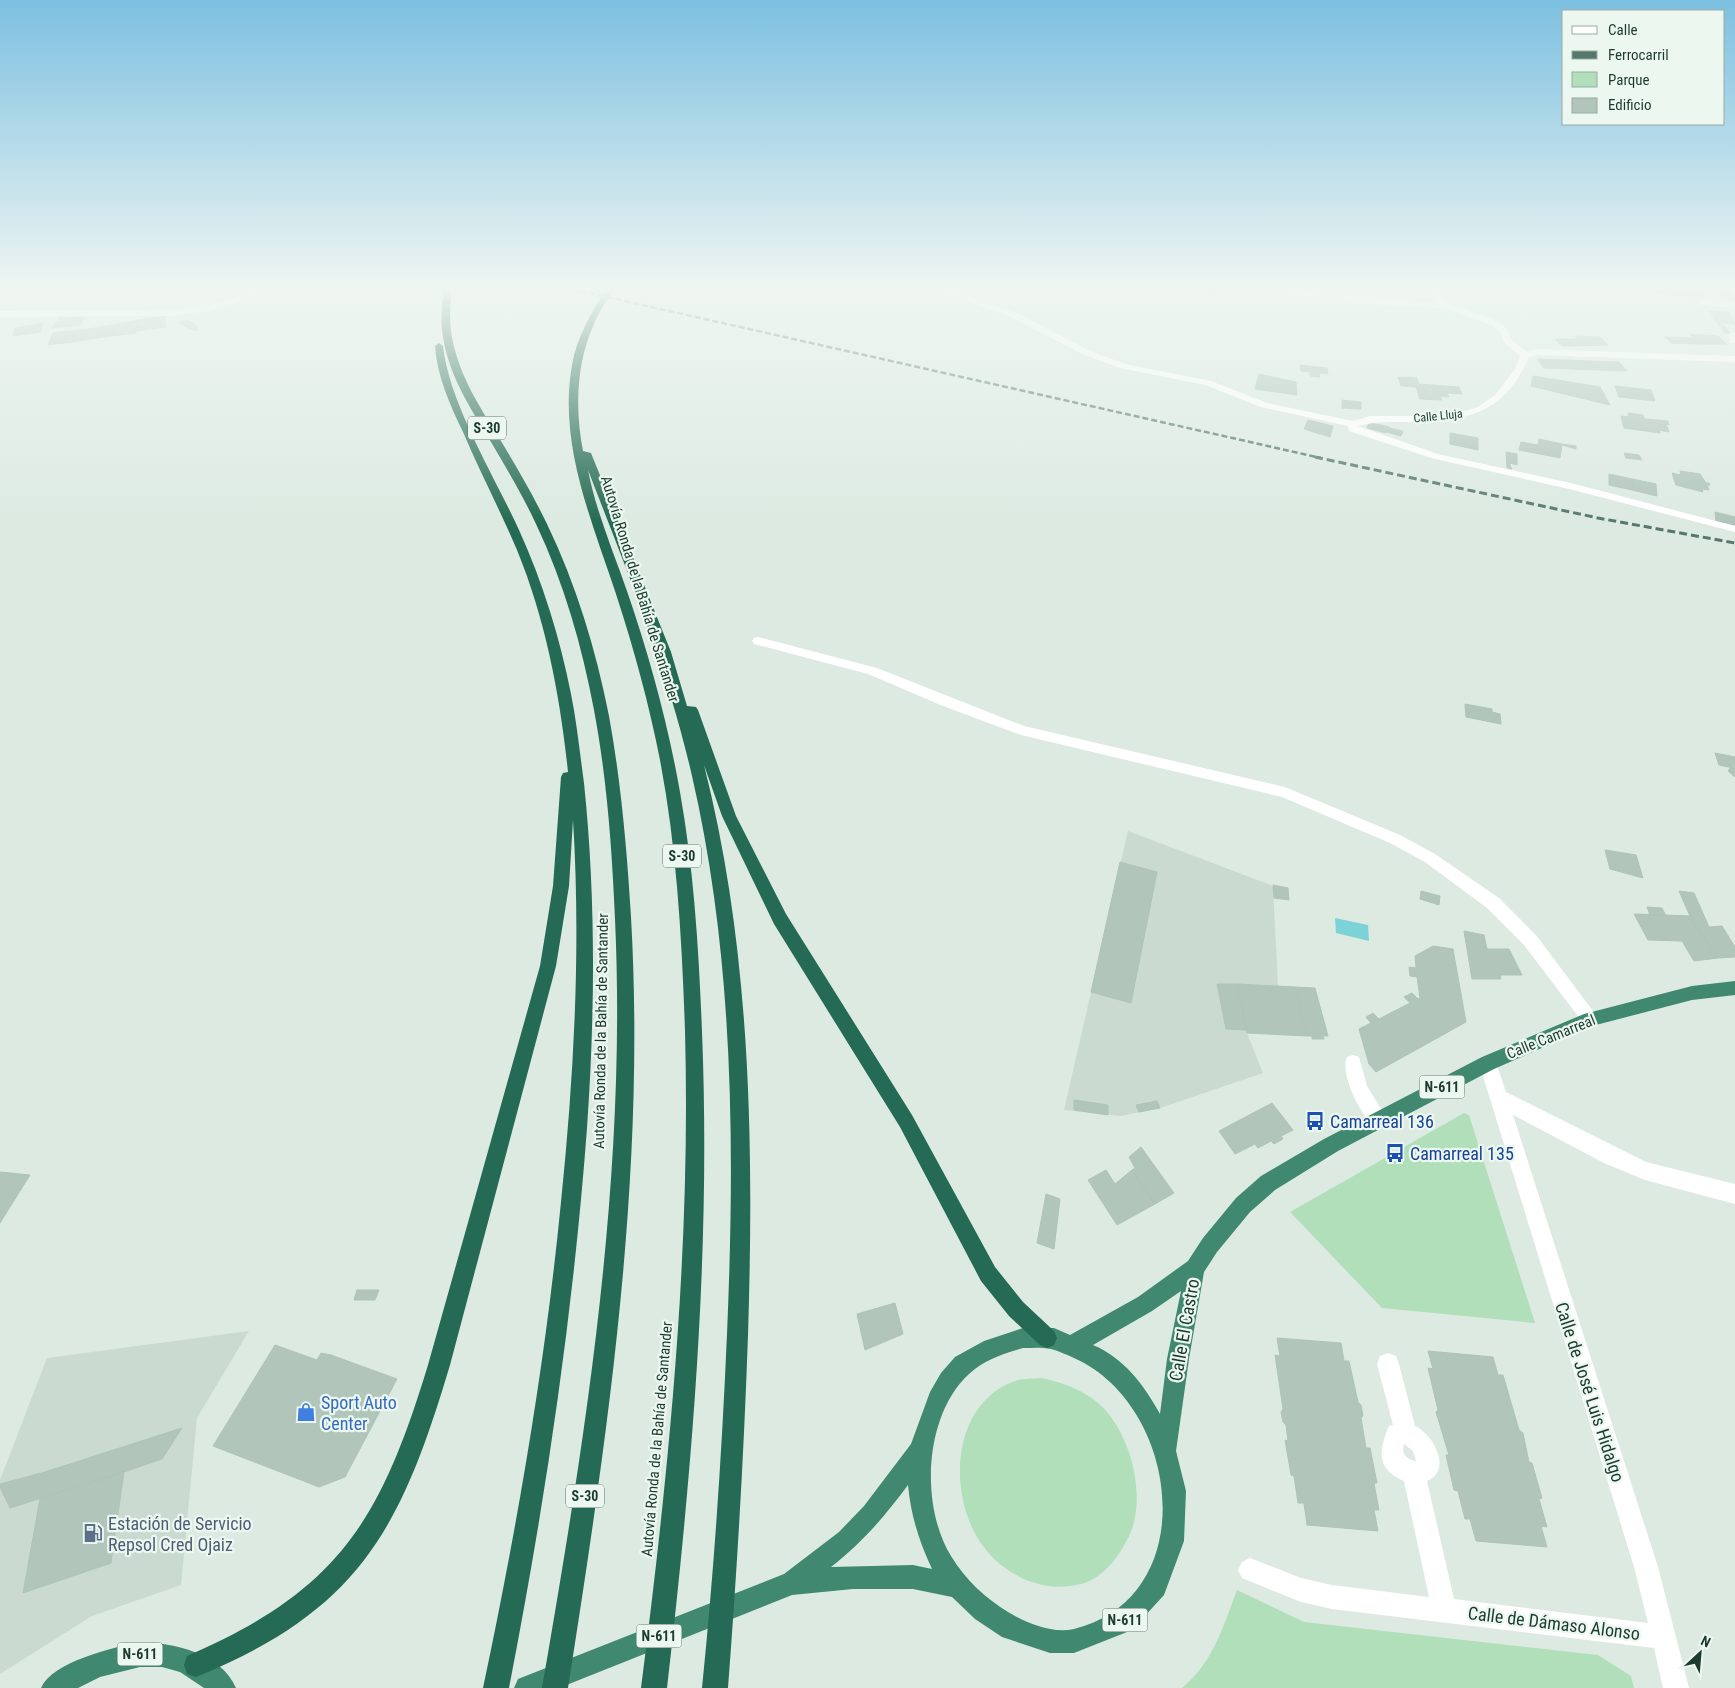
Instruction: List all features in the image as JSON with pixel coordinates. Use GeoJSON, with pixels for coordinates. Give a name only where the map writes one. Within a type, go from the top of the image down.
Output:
{"type":"FeatureCollection","features":[{"type":"Feature","properties":{"kind":"highway"},"geometry":{"type":"LineString","coordinates":[[442,366],[481,462],[513,528],[534,579],[550,631],[569,718],[580,816],[586,907],[584,1041],[577,1144],[563,1283],[546,1406],[496,1688]]}},
{"type":"Feature","properties":{"kind":"highway","name":"Autovía Ronda de la Bahía de Santander"},"geometry":{"type":"LineString","coordinates":[[454,366],[531,504],[554,551],[573,603],[590,664],[603,723],[620,857],[624,914],[626,1016],[616,1220],[598,1403],[555,1688]]}},
{"type":"Feature","properties":{"kind":"highway","name":"Autovía Ronda de la Bahía de Santander"},"geometry":{"type":"LineString","coordinates":[[576,366],[572,398],[572,417],[583,478],[634,632],[661,732],[682,858],[690,959],[696,1150],[689,1310],[674,1508],[654,1688]]}},
{"type":"Feature","properties":{"kind":"highway"},"geometry":{"type":"LineString","coordinates":[[572,417],[661,643],[690,707],[729,816],[780,919],[906,1121],[988,1274],[1016,1309],[1047,1338]]}},
{"type":"Feature","properties":{"kind":"highway"},"geometry":{"type":"LineString","coordinates":[[661,643],[692,746],[710,823],[728,940],[736,1038],[740,1223],[738,1317],[726,1557],[715,1688]]}},
{"type":"Feature","properties":{"kind":"highway"},"geometry":{"type":"LineString","coordinates":[[196,1665],[228,1651],[275,1624],[330,1583],[360,1546],[385,1507],[413,1443],[428,1402],[458,1298],[548,966],[556,924],[565,849],[569,718]]}},
{"type":"Feature","properties":{"kind":"highway","name":"Calle Camarreal"},"geometry":{"type":"LineString","coordinates":[[1195,1268],[1226,1224],[1243,1205],[1268,1183],[1308,1158],[1378,1120],[1488,1063],[1590,1019],[1692,993],[1735,988]]}},
{"type":"Feature","properties":{"kind":"highway","name":"Calle El Castro"},"geometry":{"type":"LineString","coordinates":[[1074,1345],[1145,1304],[1195,1268]]}},
{"type":"Feature","properties":{"kind":"highway","name":"Calle El Castro"},"geometry":{"type":"LineString","coordinates":[[1167,1446],[1178,1359],[1195,1268]]}},
{"type":"Feature","properties":{"kind":"highway","name":"N-611"},"geometry":{"type":"LineString","coordinates":[[1023,1338],[1047,1338],[1074,1345],[1090,1353],[1123,1376],[1146,1405],[1167,1446],[1175,1490],[1176,1515],[1164,1570],[1151,1594],[1128,1617],[1105,1633],[1072,1642],[1028,1637],[991,1618],[956,1586],[934,1550],[924,1516],[920,1450],[925,1431],[940,1394],[961,1366],[990,1347],[1023,1338]]}},
{"type":"Feature","properties":{"kind":"highway","name":"N-611"},"geometry":{"type":"LineString","coordinates":[[792,1583],[847,1540],[872,1514],[920,1450]]}},
{"type":"Feature","properties":{"kind":"highway","name":"N-611"},"geometry":{"type":"LineString","coordinates":[[526,1688],[792,1583],[853,1577],[914,1577],[956,1586]]}},
{"type":"Feature","properties":{"kind":"highway","name":"N-611"},"geometry":{"type":"LineString","coordinates":[[54,1688],[98,1664],[130,1655],[156,1654],[196,1665],[214,1677],[223,1688]]}},
{"type":"Feature","properties":{"kind":"street","name":"Calle Lluja"},"geometry":{"type":"LineString","coordinates":[[1123,366],[1168,377],[1208,384],[1272,407],[1353,424],[1370,420],[1416,419],[1458,415],[1481,409],[1492,404],[1510,383],[1519,366]]}},
{"type":"Feature","properties":{"kind":"street","name":"Calle Lluja"},"geometry":{"type":"LineString","coordinates":[[1353,424],[1353,429],[1435,456],[1571,486],[1698,521],[1735,529]]}},
{"type":"Feature","properties":{"kind":"street"},"geometry":{"type":"LineString","coordinates":[[758,640],[872,671],[948,703],[1020,730],[1285,792],[1394,839],[1430,858],[1493,903],[1530,940],[1590,1019]]}},
{"type":"Feature","properties":{"kind":"street","name":"Calle de José Luis Hidalgo"},"geometry":{"type":"LineString","coordinates":[[1488,1063],[1646,1567],[1665,1637],[1676,1688]]}},
{"type":"Feature","properties":{"kind":"street"},"geometry":{"type":"LineString","coordinates":[[1353,1064],[1359,1089],[1378,1120]]}},
{"type":"Feature","properties":{"kind":"street"},"geometry":{"type":"LineString","coordinates":[[1498,1097],[1611,1156],[1645,1171],[1735,1194]]}},
{"type":"Feature","properties":{"kind":"street"},"geometry":{"type":"LineString","coordinates":[[1388,1364],[1406,1433],[1415,1437],[1423,1445],[1428,1456],[1428,1466],[1422,1472],[1414,1474],[1444,1610]]}},
{"type":"Feature","properties":{"kind":"street","name":"Calle de Dámaso Alonso"},"geometry":{"type":"LineString","coordinates":[[1250,1570],[1301,1590],[1332,1597],[1665,1637]]}},
{"type":"Feature","properties":{"kind":"shaded area"},"geometry":{"type":"Polygon","coordinates":[[[1128,831],[1273,886],[1278,986],[1237,985],[1247,1033],[1263,1073],[1160,1108],[1121,1116],[1064,1110],[1128,831]]]}},
{"type":"Feature","properties":{"kind":"shaded area","name":"Estación de Servicio Repsol Cred Ojaiz"},"geometry":{"type":"Polygon","coordinates":[[[249,1331],[197,1418],[181,1585],[92,1616],[0,1674],[0,1480],[47,1358],[249,1331]]]}},
{"type":"Feature","properties":{"kind":"green space"},"geometry":{"type":"Polygon","coordinates":[[[1464,1113],[1469,1115],[1535,1323],[1382,1308],[1290,1212],[1464,1113]]]}},
{"type":"Feature","properties":{"kind":"green space"},"geometry":{"type":"Polygon","coordinates":[[[1041,1378],[1061,1383],[1080,1391],[1093,1399],[1106,1411],[1117,1426],[1126,1444],[1136,1485],[1137,1505],[1134,1524],[1116,1558],[1102,1573],[1090,1581],[1061,1587],[1047,1586],[1019,1577],[995,1560],[977,1537],[968,1517],[962,1495],[960,1472],[962,1449],[968,1427],[979,1408],[994,1392],[1015,1381],[1041,1378]]]}},
{"type":"Feature","properties":{"kind":"green space"},"geometry":{"type":"Polygon","coordinates":[[[1237,1590],[1304,1622],[1598,1655],[1631,1676],[1634,1688],[1182,1688],[1209,1656],[1222,1630],[1237,1590]]]}},
{"type":"Feature","properties":{"kind":"water"},"geometry":{"type":"Polygon","coordinates":[[[1335,918],[1368,925],[1369,941],[1336,933],[1335,918]]]}},
{"type":"Feature","properties":{"kind":"building"},"geometry":{"type":"Polygon","coordinates":[[[1300,366],[1327,368],[1328,374],[1319,373],[1320,377],[1310,376],[1310,372],[1301,371],[1300,366]]]}},
{"type":"Feature","properties":{"kind":"building"},"geometry":{"type":"Polygon","coordinates":[[[1542,366],[1622,366],[1627,371],[1544,368],[1542,366]]]}},
{"type":"Feature","properties":{"kind":"building"},"geometry":{"type":"Polygon","coordinates":[[[1259,374],[1296,382],[1297,395],[1255,389],[1259,374]]]}},
{"type":"Feature","properties":{"kind":"building"},"geometry":{"type":"Polygon","coordinates":[[[1533,376],[1600,387],[1610,405],[1531,386],[1533,376]]]}},
{"type":"Feature","properties":{"kind":"building"},"geometry":{"type":"Polygon","coordinates":[[[1398,377],[1417,378],[1419,384],[1459,387],[1462,394],[1447,393],[1449,397],[1440,396],[1442,400],[1420,399],[1416,387],[1401,386],[1398,377]]]}},
{"type":"Feature","properties":{"kind":"building"},"geometry":{"type":"Polygon","coordinates":[[[1615,386],[1651,390],[1655,401],[1619,397],[1615,386]]]}},
{"type":"Feature","properties":{"kind":"building"},"geometry":{"type":"Polygon","coordinates":[[[1342,400],[1361,402],[1361,409],[1342,408],[1342,400]]]}},
{"type":"Feature","properties":{"kind":"building"},"geometry":{"type":"Polygon","coordinates":[[[1628,413],[1643,415],[1645,419],[1668,421],[1669,425],[1666,424],[1669,432],[1659,430],[1660,433],[1624,428],[1621,416],[1629,417],[1628,413]]]}},
{"type":"Feature","properties":{"kind":"building"},"geometry":{"type":"Polygon","coordinates":[[[1308,420],[1333,426],[1330,437],[1304,429],[1308,420]]]}},
{"type":"Feature","properties":{"kind":"building"},"geometry":{"type":"Polygon","coordinates":[[[1369,423],[1389,427],[1386,433],[1367,428],[1369,423]]]}},
{"type":"Feature","properties":{"kind":"building"},"geometry":{"type":"Polygon","coordinates":[[[1389,428],[1403,431],[1401,436],[1387,432],[1389,428]]]}},
{"type":"Feature","properties":{"kind":"building"},"geometry":{"type":"Polygon","coordinates":[[[1450,433],[1478,438],[1478,450],[1450,444],[1450,433]]]}},
{"type":"Feature","properties":{"kind":"building"},"geometry":{"type":"Polygon","coordinates":[[[1539,439],[1576,446],[1576,449],[1562,445],[1560,458],[1519,450],[1521,442],[1538,445],[1539,439]]]}},
{"type":"Feature","properties":{"kind":"building"},"geometry":{"type":"Polygon","coordinates":[[[1506,452],[1517,454],[1517,465],[1509,463],[1512,469],[1507,468],[1506,452]]]}},
{"type":"Feature","properties":{"kind":"building"},"geometry":{"type":"Polygon","coordinates":[[[1624,453],[1639,455],[1642,460],[1626,458],[1624,453]]]}},
{"type":"Feature","properties":{"kind":"building"},"geometry":{"type":"Polygon","coordinates":[[[1680,471],[1700,474],[1706,483],[1709,483],[1710,485],[1707,485],[1709,490],[1702,489],[1703,492],[1676,485],[1672,473],[1681,475],[1680,471]]]}},
{"type":"Feature","properties":{"kind":"building"},"geometry":{"type":"Polygon","coordinates":[[[1609,474],[1632,479],[1632,490],[1609,485],[1609,474]]]}},
{"type":"Feature","properties":{"kind":"building"},"geometry":{"type":"Polygon","coordinates":[[[1632,479],[1656,484],[1657,496],[1632,490],[1632,479]]]}},
{"type":"Feature","properties":{"kind":"building"},"geometry":{"type":"Polygon","coordinates":[[[1715,512],[1735,517],[1735,525],[1716,521],[1715,512]]]}},
{"type":"Feature","properties":{"kind":"building"},"geometry":{"type":"Polygon","coordinates":[[[1465,704],[1492,709],[1492,712],[1500,714],[1501,724],[1466,717],[1465,704]]]}},
{"type":"Feature","properties":{"kind":"building"},"geometry":{"type":"Polygon","coordinates":[[[1715,753],[1735,757],[1735,777],[1728,771],[1730,768],[1733,768],[1719,765],[1715,753]]]}},
{"type":"Feature","properties":{"kind":"building"},"geometry":{"type":"Polygon","coordinates":[[[1605,850],[1636,855],[1643,878],[1610,869],[1605,850]]]}},
{"type":"Feature","properties":{"kind":"building"},"geometry":{"type":"Polygon","coordinates":[[[1120,862],[1157,872],[1131,1003],[1091,992],[1120,862]]]}},
{"type":"Feature","properties":{"kind":"building"},"geometry":{"type":"Polygon","coordinates":[[[1273,885],[1288,888],[1289,900],[1274,898],[1273,885]]]}},
{"type":"Feature","properties":{"kind":"building"},"geometry":{"type":"Polygon","coordinates":[[[1421,891],[1440,896],[1439,905],[1420,899],[1421,891]]]}},
{"type":"Feature","properties":{"kind":"building"},"geometry":{"type":"Polygon","coordinates":[[[1679,891],[1694,893],[1709,927],[1722,926],[1735,947],[1735,957],[1718,958],[1693,923],[1679,891]]]}},
{"type":"Feature","properties":{"kind":"building"},"geometry":{"type":"Polygon","coordinates":[[[1647,907],[1662,908],[1666,916],[1650,915],[1647,907]]]}},
{"type":"Feature","properties":{"kind":"building"},"geometry":{"type":"Polygon","coordinates":[[[1634,914],[1690,916],[1718,958],[1694,961],[1682,941],[1648,940],[1634,914]]]}},
{"type":"Feature","properties":{"kind":"building"},"geometry":{"type":"Polygon","coordinates":[[[1464,931],[1484,935],[1487,949],[1509,949],[1522,975],[1500,975],[1501,979],[1472,979],[1464,931]]]}},
{"type":"Feature","properties":{"kind":"building"},"geometry":{"type":"Polygon","coordinates":[[[1433,946],[1453,949],[1466,1022],[1376,1072],[1369,1064],[1359,1029],[1371,1023],[1366,1017],[1373,1013],[1379,1019],[1410,1003],[1404,997],[1412,993],[1418,999],[1420,998],[1417,977],[1410,976],[1409,967],[1416,968],[1415,956],[1433,946]]]}},
{"type":"Feature","properties":{"kind":"building"},"geometry":{"type":"Polygon","coordinates":[[[1217,984],[1237,984],[1247,1030],[1226,1029],[1217,984]]]}},
{"type":"Feature","properties":{"kind":"building"},"geometry":{"type":"Polygon","coordinates":[[[1237,984],[1295,987],[1307,1036],[1247,1033],[1237,984]]]}},
{"type":"Feature","properties":{"kind":"building"},"geometry":{"type":"Polygon","coordinates":[[[1295,987],[1315,988],[1328,1036],[1323,1036],[1324,1039],[1312,1039],[1312,1036],[1307,1036],[1295,987]]]}},
{"type":"Feature","properties":{"kind":"building"},"geometry":{"type":"Polygon","coordinates":[[[1074,1100],[1108,1105],[1108,1115],[1074,1110],[1074,1100]]]}},
{"type":"Feature","properties":{"kind":"building"},"geometry":{"type":"Polygon","coordinates":[[[1157,1101],[1160,1108],[1139,1112],[1136,1105],[1157,1101]]]}},
{"type":"Feature","properties":{"kind":"building"},"geometry":{"type":"Polygon","coordinates":[[[1272,1103],[1293,1130],[1281,1136],[1283,1139],[1274,1144],[1271,1141],[1258,1148],[1255,1144],[1235,1154],[1219,1131],[1272,1103]]]}},
{"type":"Feature","properties":{"kind":"building"},"geometry":{"type":"Polygon","coordinates":[[[1141,1147],[1174,1193],[1155,1204],[1132,1170],[1135,1168],[1129,1157],[1141,1147]]]}},
{"type":"Feature","properties":{"kind":"building"},"geometry":{"type":"Polygon","coordinates":[[[1106,1170],[1115,1184],[1132,1170],[1155,1204],[1117,1225],[1088,1180],[1106,1170]]]}},
{"type":"Feature","properties":{"kind":"building"},"geometry":{"type":"Polygon","coordinates":[[[0,1172],[30,1175],[0,1223],[0,1172]]]}},
{"type":"Feature","properties":{"kind":"building"},"geometry":{"type":"Polygon","coordinates":[[[1046,1194],[1060,1199],[1054,1249],[1037,1243],[1046,1194]]]}},
{"type":"Feature","properties":{"kind":"building"},"geometry":{"type":"Polygon","coordinates":[[[357,1290],[379,1290],[375,1300],[354,1300],[357,1290]]]}},
{"type":"Feature","properties":{"kind":"building"},"geometry":{"type":"Polygon","coordinates":[[[895,1303],[903,1334],[865,1350],[857,1314],[895,1303]]]}},
{"type":"Feature","properties":{"kind":"building"},"geometry":{"type":"Polygon","coordinates":[[[1277,1338],[1341,1343],[1344,1361],[1349,1361],[1358,1402],[1361,1405],[1363,1416],[1361,1418],[1366,1448],[1370,1448],[1377,1483],[1374,1483],[1379,1510],[1374,1510],[1378,1531],[1307,1525],[1304,1503],[1298,1503],[1294,1476],[1291,1475],[1285,1440],[1288,1441],[1286,1425],[1283,1422],[1281,1412],[1283,1409],[1275,1355],[1280,1356],[1277,1338]]]}},
{"type":"Feature","properties":{"kind":"building","name":"Sport Auto Center"},"geometry":{"type":"Polygon","coordinates":[[[275,1345],[317,1360],[321,1353],[331,1355],[397,1379],[345,1477],[319,1487],[213,1446],[275,1345]]]}},
{"type":"Feature","properties":{"kind":"building"},"geometry":{"type":"Polygon","coordinates":[[[1428,1351],[1493,1357],[1498,1375],[1503,1375],[1519,1430],[1523,1433],[1529,1462],[1532,1463],[1542,1498],[1539,1499],[1547,1527],[1541,1526],[1547,1547],[1476,1541],[1470,1519],[1465,1519],[1458,1491],[1454,1490],[1446,1455],[1449,1455],[1436,1412],[1438,1410],[1428,1368],[1433,1369],[1428,1351]]]}},
{"type":"Feature","properties":{"kind":"building"},"geometry":{"type":"Polygon","coordinates":[[[182,1428],[162,1459],[124,1472],[10,1508],[0,1487],[0,1484],[45,1472],[182,1428]]]}},
{"type":"Feature","properties":{"kind":"building"},"geometry":{"type":"Polygon","coordinates":[[[124,1472],[111,1563],[23,1593],[40,1499],[124,1472]]]}},
{"type":"Feature","properties":{"kind":"railway"},"geometry":{"type":"LineString","coordinates":[[912,366],[1321,458]]}},
{"type":"Feature","properties":{"kind":"railway"},"geometry":{"type":"LineString","coordinates":[[1315,457],[1598,518],[1735,543]]}},
{"type":"Feature","properties":{"kind":"place","name":"Camarreal 136"},"geometry":{"type":"Point","coordinates":[1315,1121]}},
{"type":"Feature","properties":{"kind":"place","name":"Camarreal 135"},"geometry":{"type":"Point","coordinates":[1395,1153]}},
{"type":"Feature","properties":{"kind":"place","name":"Sport Auto Center"},"geometry":{"type":"Point","coordinates":[306,1412]}},
{"type":"Feature","properties":{"kind":"place","name":"Estación de Servicio Repsol Cred Ojaiz"},"geometry":{"type":"Point","coordinates":[93,1533]}}]}
